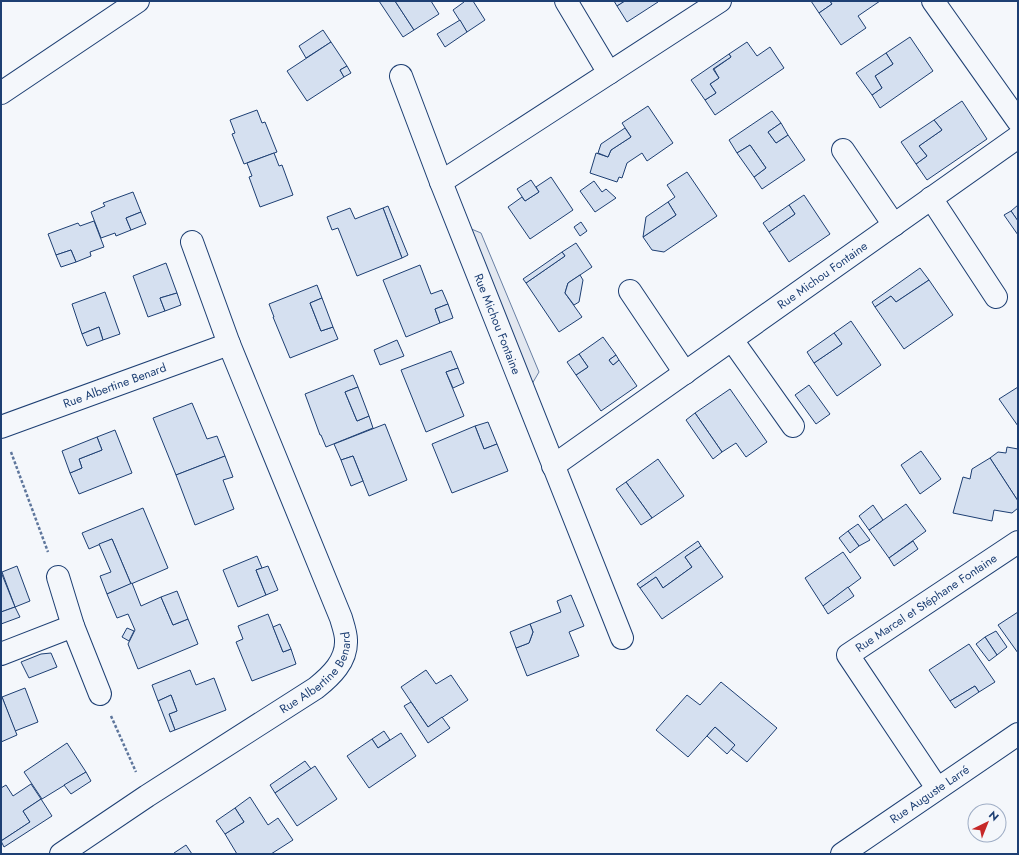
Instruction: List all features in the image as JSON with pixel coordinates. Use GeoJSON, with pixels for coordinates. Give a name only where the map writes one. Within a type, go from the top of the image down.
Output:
{"type":"FeatureCollection","features":[{"type":"Feature","properties":{"kind":"street"},"geometry":{"type":"LineString","coordinates":[[1,93],[138,1]]}},
{"type":"Feature","properties":{"kind":"street"},"geometry":{"type":"LineString","coordinates":[[566,1],[609,73]]}},
{"type":"Feature","properties":{"kind":"street"},"geometry":{"type":"LineString","coordinates":[[441,182],[720,1]]}},
{"type":"Feature","properties":{"kind":"street"},"geometry":{"type":"LineString","coordinates":[[933,1],[1018,121]]}},
{"type":"Feature","properties":{"kind":"street","name":"Rue Michou Fontaine"},"geometry":{"type":"LineString","coordinates":[[401,76],[441,182],[622,638]]}},
{"type":"Feature","properties":{"kind":"street","name":"Rue Michou Fontaine"},"geometry":{"type":"LineString","coordinates":[[553,466],[1018,137]]}},
{"type":"Feature","properties":{"kind":"street"},"geometry":{"type":"LineString","coordinates":[[843,150],[894,225]]}},
{"type":"Feature","properties":{"kind":"street"},"geometry":{"type":"LineString","coordinates":[[931,198],[996,297]]}},
{"type":"Feature","properties":{"kind":"street","name":"Rue Albertine Benard"},"geometry":{"type":"LineString","coordinates":[[61,854],[147,796],[316,688],[331,676],[342,660],[346,640],[341,618],[229,344],[192,242]]}},
{"type":"Feature","properties":{"kind":"street"},"geometry":{"type":"LineString","coordinates":[[630,291],[685,373]]}},
{"type":"Feature","properties":{"kind":"street"},"geometry":{"type":"LineString","coordinates":[[732,340],[793,426]]}},
{"type":"Feature","properties":{"kind":"street","name":"Rue Albertine Benard"},"geometry":{"type":"LineString","coordinates":[[2,427],[229,344]]}},
{"type":"Feature","properties":{"kind":"street","name":"Rue Marcel et Stéphane Fontaine"},"geometry":{"type":"LineString","coordinates":[[937,788],[848,654],[1018,542]]}},
{"type":"Feature","properties":{"kind":"street"},"geometry":{"type":"LineString","coordinates":[[58,577],[73,626],[100,694]]}},
{"type":"Feature","properties":{"kind":"street"},"geometry":{"type":"LineString","coordinates":[[1,654],[73,626]]}},
{"type":"Feature","properties":{"kind":"street","name":"Rue Auguste Larré"},"geometry":{"type":"LineString","coordinates":[[842,854],[1018,734]]}},
{"type":"Feature","properties":{"kind":"path"},"geometry":{"type":"LineString","coordinates":[[2,427],[58,577]]}},
{"type":"Feature","properties":{"kind":"path"},"geometry":{"type":"LineString","coordinates":[[100,694],[147,796]]}},
{"type":"Feature","properties":{"kind":"shaded area"},"geometry":{"type":"Polygon","coordinates":[[[469,228],[481,233],[539,372],[532,384],[469,228]]]}},
{"type":"Feature","properties":{"kind":"building"},"geometry":{"type":"Polygon","coordinates":[[[379,1],[395,1],[414,30],[403,37],[379,1]]]}},
{"type":"Feature","properties":{"kind":"building"},"geometry":{"type":"Polygon","coordinates":[[[395,1],[431,1],[439,14],[414,30],[395,1]]]}},
{"type":"Feature","properties":{"kind":"building"},"geometry":{"type":"Polygon","coordinates":[[[464,1],[473,1],[485,20],[467,32],[453,10],[464,1]]]}},
{"type":"Feature","properties":{"kind":"building"},"geometry":{"type":"Polygon","coordinates":[[[614,1],[625,1],[617,6],[614,1]]]}},
{"type":"Feature","properties":{"kind":"building"},"geometry":{"type":"Polygon","coordinates":[[[625,1],[658,2],[627,22],[617,6],[625,1]]]}},
{"type":"Feature","properties":{"kind":"building"},"geometry":{"type":"Polygon","coordinates":[[[811,1],[830,1],[832,4],[819,13],[811,1]]]}},
{"type":"Feature","properties":{"kind":"building"},"geometry":{"type":"Polygon","coordinates":[[[830,1],[880,1],[858,16],[866,28],[841,45],[819,13],[832,4],[830,1]]]}},
{"type":"Feature","properties":{"kind":"building"},"geometry":{"type":"Polygon","coordinates":[[[460,20],[467,32],[445,47],[437,34],[460,20]]]}},
{"type":"Feature","properties":{"kind":"building"},"geometry":{"type":"Polygon","coordinates":[[[323,30],[331,42],[306,58],[299,46],[323,30]]]}},
{"type":"Feature","properties":{"kind":"building"},"geometry":{"type":"Polygon","coordinates":[[[910,37],[933,71],[880,108],[872,95],[882,88],[875,76],[893,64],[886,53],[910,37]]]}},
{"type":"Feature","properties":{"kind":"building"},"geometry":{"type":"Polygon","coordinates":[[[331,42],[347,66],[340,70],[344,77],[307,101],[287,71],[331,42]]]}},
{"type":"Feature","properties":{"kind":"building"},"geometry":{"type":"Polygon","coordinates":[[[747,42],[757,56],[770,47],[784,68],[715,115],[705,100],[716,93],[710,84],[719,78],[714,69],[731,57],[729,54],[747,42]]]}},
{"type":"Feature","properties":{"kind":"building"},"geometry":{"type":"Polygon","coordinates":[[[886,53],[893,64],[875,76],[882,88],[872,95],[856,73],[886,53]]]}},
{"type":"Feature","properties":{"kind":"building"},"geometry":{"type":"Polygon","coordinates":[[[729,54],[731,57],[713,69],[719,78],[710,84],[716,93],[705,100],[691,80],[729,54]]]}},
{"type":"Feature","properties":{"kind":"building"},"geometry":{"type":"Polygon","coordinates":[[[347,66],[351,73],[344,77],[340,70],[347,66]]]}},
{"type":"Feature","properties":{"kind":"building"},"geometry":{"type":"Polygon","coordinates":[[[962,101],[987,139],[927,180],[916,164],[927,156],[919,146],[942,130],[934,120],[962,101]]]}},
{"type":"Feature","properties":{"kind":"building"},"geometry":{"type":"Polygon","coordinates":[[[648,106],[673,143],[647,161],[642,153],[627,163],[622,178],[619,177],[617,182],[590,173],[596,153],[608,157],[611,150],[631,137],[622,123],[648,106]]]}},
{"type":"Feature","properties":{"kind":"building"},"geometry":{"type":"Polygon","coordinates":[[[257,110],[262,123],[265,122],[277,152],[244,164],[232,134],[235,133],[230,120],[257,110]]]}},
{"type":"Feature","properties":{"kind":"building"},"geometry":{"type":"Polygon","coordinates":[[[772,111],[781,123],[768,132],[776,143],[788,135],[805,160],[762,189],[754,177],[766,168],[750,145],[737,153],[729,140],[772,111]]]}},
{"type":"Feature","properties":{"kind":"building"},"geometry":{"type":"Polygon","coordinates":[[[934,120],[942,130],[919,146],[927,156],[916,164],[901,142],[934,120]]]}},
{"type":"Feature","properties":{"kind":"building"},"geometry":{"type":"Polygon","coordinates":[[[781,123],[788,135],[776,143],[768,132],[781,123]]]}},
{"type":"Feature","properties":{"kind":"building"},"geometry":{"type":"Polygon","coordinates":[[[625,128],[631,137],[611,150],[608,157],[598,153],[601,144],[625,128]]]}},
{"type":"Feature","properties":{"kind":"building"},"geometry":{"type":"Polygon","coordinates":[[[750,145],[766,168],[754,177],[737,153],[750,145]]]}},
{"type":"Feature","properties":{"kind":"building"},"geometry":{"type":"Polygon","coordinates":[[[274,153],[279,166],[282,165],[293,195],[260,207],[249,177],[252,176],[247,163],[274,153]]]}},
{"type":"Feature","properties":{"kind":"building"},"geometry":{"type":"Polygon","coordinates":[[[687,172],[717,216],[664,252],[652,250],[643,237],[676,215],[668,202],[675,197],[667,185],[687,172]]]}},
{"type":"Feature","properties":{"kind":"building"},"geometry":{"type":"Polygon","coordinates":[[[551,177],[573,210],[530,239],[508,207],[522,197],[525,201],[539,192],[536,187],[551,177]]]}},
{"type":"Feature","properties":{"kind":"building"},"geometry":{"type":"Polygon","coordinates":[[[531,180],[539,192],[525,201],[517,189],[531,180]]]}},
{"type":"Feature","properties":{"kind":"building"},"geometry":{"type":"Polygon","coordinates":[[[594,181],[602,192],[606,189],[616,198],[595,212],[580,191],[594,181]]]}},
{"type":"Feature","properties":{"kind":"building"},"geometry":{"type":"Polygon","coordinates":[[[133,192],[141,212],[126,218],[131,230],[116,236],[115,233],[101,238],[91,212],[105,206],[103,203],[133,192]]]}},
{"type":"Feature","properties":{"kind":"building"},"geometry":{"type":"Polygon","coordinates":[[[804,195],[830,234],[789,262],[769,232],[795,214],[789,205],[804,195]]]}},
{"type":"Feature","properties":{"kind":"building"},"geometry":{"type":"Polygon","coordinates":[[[668,202],[676,215],[643,237],[646,217],[668,202]]]}},
{"type":"Feature","properties":{"kind":"building"},"geometry":{"type":"Polygon","coordinates":[[[789,205],[795,214],[769,232],[763,223],[789,205]]]}},
{"type":"Feature","properties":{"kind":"building"},"geometry":{"type":"Polygon","coordinates":[[[1018,205],[1018,221],[1011,211],[1018,205]]]}},
{"type":"Feature","properties":{"kind":"building"},"geometry":{"type":"Polygon","coordinates":[[[388,206],[408,255],[402,258],[383,208],[388,206]]]}},
{"type":"Feature","properties":{"kind":"building"},"geometry":{"type":"Polygon","coordinates":[[[350,208],[355,219],[383,208],[402,258],[357,276],[338,228],[332,230],[327,217],[350,208]]]}},
{"type":"Feature","properties":{"kind":"building"},"geometry":{"type":"Polygon","coordinates":[[[1011,211],[1018,221],[1018,235],[1004,215],[1011,211]]]}},
{"type":"Feature","properties":{"kind":"building"},"geometry":{"type":"Polygon","coordinates":[[[141,212],[146,224],[131,230],[126,218],[141,212]]]}},
{"type":"Feature","properties":{"kind":"building"},"geometry":{"type":"Polygon","coordinates":[[[94,221],[104,247],[90,252],[91,256],[76,262],[71,250],[56,255],[48,234],[78,223],[80,226],[94,221]]]}},
{"type":"Feature","properties":{"kind":"building"},"geometry":{"type":"Polygon","coordinates":[[[581,222],[587,231],[580,236],[574,227],[581,222]]]}},
{"type":"Feature","properties":{"kind":"building"},"geometry":{"type":"Polygon","coordinates":[[[576,243],[592,267],[568,283],[565,293],[582,317],[559,332],[526,283],[565,256],[562,252],[576,243]]]}},
{"type":"Feature","properties":{"kind":"building"},"geometry":{"type":"Polygon","coordinates":[[[71,250],[76,262],[61,267],[56,255],[71,250]]]}},
{"type":"Feature","properties":{"kind":"building"},"geometry":{"type":"Polygon","coordinates":[[[562,252],[565,256],[526,283],[523,279],[562,252]]]}},
{"type":"Feature","properties":{"kind":"building"},"geometry":{"type":"Polygon","coordinates":[[[166,263],[177,293],[160,298],[165,311],[148,317],[133,276],[166,263]]]}},
{"type":"Feature","properties":{"kind":"building"},"geometry":{"type":"Polygon","coordinates":[[[420,265],[431,294],[442,290],[448,304],[435,309],[440,323],[406,337],[383,280],[420,265]]]}},
{"type":"Feature","properties":{"kind":"building"},"geometry":{"type":"Polygon","coordinates":[[[920,268],[929,280],[896,302],[891,296],[875,307],[872,302],[920,268]]]}},
{"type":"Feature","properties":{"kind":"building"},"geometry":{"type":"Polygon","coordinates":[[[580,275],[583,280],[579,302],[574,305],[565,293],[568,283],[580,275]]]}},
{"type":"Feature","properties":{"kind":"building"},"geometry":{"type":"Polygon","coordinates":[[[929,280],[953,315],[904,349],[875,307],[891,296],[896,302],[929,280]]]}},
{"type":"Feature","properties":{"kind":"building"},"geometry":{"type":"Polygon","coordinates":[[[317,285],[322,298],[310,303],[321,331],[333,327],[338,339],[290,358],[269,304],[317,285]]]}},
{"type":"Feature","properties":{"kind":"building"},"geometry":{"type":"Polygon","coordinates":[[[105,292],[120,334],[103,340],[99,327],[82,334],[72,304],[105,292]]]}},
{"type":"Feature","properties":{"kind":"building"},"geometry":{"type":"Polygon","coordinates":[[[177,293],[181,305],[165,311],[160,298],[177,293]]]}},
{"type":"Feature","properties":{"kind":"building"},"geometry":{"type":"Polygon","coordinates":[[[322,298],[333,327],[321,331],[310,303],[322,298]]]}},
{"type":"Feature","properties":{"kind":"building"},"geometry":{"type":"Polygon","coordinates":[[[448,304],[453,318],[440,323],[435,309],[448,304]]]}},
{"type":"Feature","properties":{"kind":"building"},"geometry":{"type":"Polygon","coordinates":[[[851,321],[881,365],[837,396],[814,363],[842,344],[834,333],[851,321]]]}},
{"type":"Feature","properties":{"kind":"building"},"geometry":{"type":"Polygon","coordinates":[[[99,327],[103,340],[87,346],[82,334],[99,327]]]}},
{"type":"Feature","properties":{"kind":"building"},"geometry":{"type":"Polygon","coordinates":[[[834,333],[842,344],[814,363],[807,352],[834,333]]]}},
{"type":"Feature","properties":{"kind":"building"},"geometry":{"type":"Polygon","coordinates":[[[603,337],[616,355],[609,360],[613,365],[619,360],[637,386],[601,411],[576,375],[588,367],[579,354],[603,337]]]}},
{"type":"Feature","properties":{"kind":"building"},"geometry":{"type":"Polygon","coordinates":[[[397,340],[404,356],[380,365],[374,350],[397,340]]]}},
{"type":"Feature","properties":{"kind":"building"},"geometry":{"type":"Polygon","coordinates":[[[451,351],[458,368],[446,372],[464,416],[426,432],[401,370],[451,351]]]}},
{"type":"Feature","properties":{"kind":"building"},"geometry":{"type":"Polygon","coordinates":[[[579,354],[588,367],[576,375],[567,362],[579,354]]]}},
{"type":"Feature","properties":{"kind":"building"},"geometry":{"type":"Polygon","coordinates":[[[616,355],[619,360],[613,365],[609,360],[616,355]]]}},
{"type":"Feature","properties":{"kind":"building"},"geometry":{"type":"Polygon","coordinates":[[[458,368],[464,383],[453,388],[446,372],[458,368]]]}},
{"type":"Feature","properties":{"kind":"building"},"geometry":{"type":"Polygon","coordinates":[[[353,375],[358,387],[345,392],[357,421],[369,416],[373,428],[326,447],[305,394],[353,375]]]}},
{"type":"Feature","properties":{"kind":"building"},"geometry":{"type":"Polygon","coordinates":[[[809,385],[830,414],[816,424],[795,395],[809,385]]]}},
{"type":"Feature","properties":{"kind":"building"},"geometry":{"type":"Polygon","coordinates":[[[358,387],[369,416],[357,421],[345,392],[358,387]]]}},
{"type":"Feature","properties":{"kind":"building"},"geometry":{"type":"Polygon","coordinates":[[[1018,387],[1018,426],[999,399],[1018,387]]]}},
{"type":"Feature","properties":{"kind":"building"},"geometry":{"type":"Polygon","coordinates":[[[730,389],[767,442],[746,457],[736,443],[722,452],[695,413],[730,389]]]}},
{"type":"Feature","properties":{"kind":"building"},"geometry":{"type":"Polygon","coordinates":[[[192,403],[207,439],[217,436],[225,456],[176,475],[153,418],[192,403]]]}},
{"type":"Feature","properties":{"kind":"building"},"geometry":{"type":"Polygon","coordinates":[[[695,413],[722,452],[713,459],[686,420],[695,413]]]}},
{"type":"Feature","properties":{"kind":"building"},"geometry":{"type":"Polygon","coordinates":[[[488,422],[497,444],[484,449],[475,426],[488,422]]]}},
{"type":"Feature","properties":{"kind":"building"},"geometry":{"type":"Polygon","coordinates":[[[385,424],[407,480],[369,496],[353,456],[341,460],[334,444],[385,424]]]}},
{"type":"Feature","properties":{"kind":"building"},"geometry":{"type":"Polygon","coordinates":[[[475,426],[484,449],[497,444],[508,471],[452,493],[432,444],[475,426]]]}},
{"type":"Feature","properties":{"kind":"building"},"geometry":{"type":"Polygon","coordinates":[[[115,430],[132,473],[79,494],[70,473],[82,468],[79,459],[102,450],[97,437],[115,430]]]}},
{"type":"Feature","properties":{"kind":"building"},"geometry":{"type":"Polygon","coordinates":[[[97,437],[102,450],[79,459],[82,468],[70,473],[62,451],[97,437]]]}},
{"type":"Feature","properties":{"kind":"building"},"geometry":{"type":"Polygon","coordinates":[[[1007,447],[1018,449],[1018,501],[990,458],[998,452],[1006,453],[1007,447]]]}},
{"type":"Feature","properties":{"kind":"building"},"geometry":{"type":"Polygon","coordinates":[[[921,451],[941,479],[920,494],[901,465],[921,451]]]}},
{"type":"Feature","properties":{"kind":"building"},"geometry":{"type":"Polygon","coordinates":[[[225,456],[233,477],[223,480],[234,509],[195,525],[176,475],[225,456]]]}},
{"type":"Feature","properties":{"kind":"building"},"geometry":{"type":"Polygon","coordinates":[[[353,456],[363,481],[351,486],[341,460],[353,456]]]}},
{"type":"Feature","properties":{"kind":"building"},"geometry":{"type":"Polygon","coordinates":[[[990,458],[1018,501],[1018,508],[1012,513],[994,510],[992,521],[953,513],[963,477],[970,479],[972,469],[990,458]]]}},
{"type":"Feature","properties":{"kind":"building"},"geometry":{"type":"Polygon","coordinates":[[[658,459],[684,496],[652,518],[626,482],[658,459]]]}},
{"type":"Feature","properties":{"kind":"building"},"geometry":{"type":"Polygon","coordinates":[[[626,482],[652,518],[641,525],[616,489],[626,482]]]}},
{"type":"Feature","properties":{"kind":"building"},"geometry":{"type":"Polygon","coordinates":[[[906,504],[926,531],[889,558],[869,530],[906,504]]]}},
{"type":"Feature","properties":{"kind":"building"},"geometry":{"type":"Polygon","coordinates":[[[873,505],[883,520],[869,530],[859,516],[873,505]]]}},
{"type":"Feature","properties":{"kind":"building"},"geometry":{"type":"Polygon","coordinates":[[[143,508],[168,568],[131,584],[112,539],[89,549],[82,533],[143,508]]]}},
{"type":"Feature","properties":{"kind":"building"},"geometry":{"type":"Polygon","coordinates":[[[858,524],[870,540],[859,546],[848,531],[858,524]]]}},
{"type":"Feature","properties":{"kind":"building"},"geometry":{"type":"Polygon","coordinates":[[[848,531],[859,546],[850,553],[839,538],[848,531]]]}},
{"type":"Feature","properties":{"kind":"building"},"geometry":{"type":"Polygon","coordinates":[[[112,539],[131,584],[107,594],[100,576],[111,572],[99,544],[112,539]]]}},
{"type":"Feature","properties":{"kind":"building"},"geometry":{"type":"Polygon","coordinates":[[[698,541],[701,546],[685,557],[692,567],[663,588],[656,577],[640,588],[637,584],[698,541]]]}},
{"type":"Feature","properties":{"kind":"building"},"geometry":{"type":"Polygon","coordinates":[[[913,541],[918,549],[894,566],[889,558],[913,541]]]}},
{"type":"Feature","properties":{"kind":"building"},"geometry":{"type":"Polygon","coordinates":[[[701,546],[723,577],[662,619],[640,588],[656,577],[663,588],[692,567],[685,557],[701,546]]]}},
{"type":"Feature","properties":{"kind":"building"},"geometry":{"type":"Polygon","coordinates":[[[843,552],[861,578],[823,606],[805,578],[843,552]]]}},
{"type":"Feature","properties":{"kind":"building"},"geometry":{"type":"Polygon","coordinates":[[[257,556],[262,568],[256,570],[266,595],[238,607],[223,570],[257,556]]]}},
{"type":"Feature","properties":{"kind":"building"},"geometry":{"type":"Polygon","coordinates":[[[17,566],[30,601],[15,607],[2,572],[17,566]]]}},
{"type":"Feature","properties":{"kind":"building"},"geometry":{"type":"Polygon","coordinates":[[[268,566],[278,590],[266,595],[256,570],[268,566]]]}},
{"type":"Feature","properties":{"kind":"building"},"geometry":{"type":"Polygon","coordinates":[[[1,572],[15,607],[1,612],[1,572]]]}},
{"type":"Feature","properties":{"kind":"building"},"geometry":{"type":"Polygon","coordinates":[[[132,583],[141,606],[161,597],[173,625],[188,619],[198,644],[138,669],[128,644],[135,630],[128,614],[117,618],[107,594],[132,583]]]}},
{"type":"Feature","properties":{"kind":"building"},"geometry":{"type":"Polygon","coordinates":[[[848,587],[854,596],[828,614],[823,606],[848,587]]]}},
{"type":"Feature","properties":{"kind":"building"},"geometry":{"type":"Polygon","coordinates":[[[177,591],[188,619],[173,625],[161,597],[177,591]]]}},
{"type":"Feature","properties":{"kind":"building"},"geometry":{"type":"Polygon","coordinates":[[[571,595],[584,626],[569,632],[579,656],[527,676],[516,648],[529,643],[533,632],[530,624],[561,612],[557,601],[571,595]]]}},
{"type":"Feature","properties":{"kind":"building"},"geometry":{"type":"Polygon","coordinates":[[[15,607],[20,617],[1,624],[1,612],[15,607]]]}},
{"type":"Feature","properties":{"kind":"building"},"geometry":{"type":"Polygon","coordinates":[[[1018,612],[1018,653],[998,625],[1018,612]]]}},
{"type":"Feature","properties":{"kind":"building"},"geometry":{"type":"Polygon","coordinates":[[[268,614],[283,652],[291,649],[296,664],[252,681],[236,642],[243,639],[238,626],[268,614]]]}},
{"type":"Feature","properties":{"kind":"building"},"geometry":{"type":"Polygon","coordinates":[[[280,624],[291,649],[283,652],[273,627],[280,624]]]}},
{"type":"Feature","properties":{"kind":"building"},"geometry":{"type":"Polygon","coordinates":[[[530,624],[533,632],[529,643],[516,648],[510,632],[530,624]]]}},
{"type":"Feature","properties":{"kind":"building"},"geometry":{"type":"Polygon","coordinates":[[[127,628],[134,631],[129,641],[122,637],[127,628]]]}},
{"type":"Feature","properties":{"kind":"building"},"geometry":{"type":"Polygon","coordinates":[[[996,631],[1007,647],[997,655],[985,637],[996,631]]]}},
{"type":"Feature","properties":{"kind":"building"},"geometry":{"type":"Polygon","coordinates":[[[985,637],[997,655],[989,661],[976,644],[985,637]]]}},
{"type":"Feature","properties":{"kind":"building"},"geometry":{"type":"Polygon","coordinates":[[[969,644],[995,682],[979,692],[975,686],[950,701],[929,670],[969,644]]]}},
{"type":"Feature","properties":{"kind":"building"},"geometry":{"type":"Polygon","coordinates":[[[51,653],[57,667],[29,678],[21,662],[41,654],[51,653]]]}},
{"type":"Feature","properties":{"kind":"building"},"geometry":{"type":"Polygon","coordinates":[[[190,670],[196,685],[214,678],[226,710],[175,730],[169,714],[177,711],[171,695],[158,701],[152,685],[190,670]]]}},
{"type":"Feature","properties":{"kind":"building"},"geometry":{"type":"Polygon","coordinates":[[[426,670],[436,684],[451,675],[468,700],[428,727],[401,687],[426,670]]]}},
{"type":"Feature","properties":{"kind":"building"},"geometry":{"type":"Polygon","coordinates":[[[721,682],[777,728],[747,762],[731,749],[735,745],[715,727],[688,757],[656,730],[687,695],[700,705],[721,682]]]}},
{"type":"Feature","properties":{"kind":"building"},"geometry":{"type":"Polygon","coordinates":[[[975,686],[979,692],[955,708],[950,701],[975,686]]]}},
{"type":"Feature","properties":{"kind":"building"},"geometry":{"type":"Polygon","coordinates":[[[25,688],[38,722],[15,731],[2,697],[25,688]]]}},
{"type":"Feature","properties":{"kind":"building"},"geometry":{"type":"Polygon","coordinates":[[[171,695],[177,711],[169,714],[175,730],[170,732],[158,701],[171,695]]]}},
{"type":"Feature","properties":{"kind":"building"},"geometry":{"type":"Polygon","coordinates":[[[2,697],[17,735],[1,742],[1,698],[2,697]]]}},
{"type":"Feature","properties":{"kind":"building"},"geometry":{"type":"Polygon","coordinates":[[[411,702],[428,727],[442,717],[450,728],[428,743],[404,706],[411,702]]]}},
{"type":"Feature","properties":{"kind":"building"},"geometry":{"type":"Polygon","coordinates":[[[715,727],[735,745],[727,754],[707,736],[715,727]]]}},
{"type":"Feature","properties":{"kind":"building"},"geometry":{"type":"Polygon","coordinates":[[[384,731],[390,740],[378,748],[372,739],[384,731]]]}},
{"type":"Feature","properties":{"kind":"building"},"geometry":{"type":"Polygon","coordinates":[[[401,733],[416,756],[369,788],[347,756],[372,739],[378,748],[401,733]]]}},
{"type":"Feature","properties":{"kind":"building"},"geometry":{"type":"Polygon","coordinates":[[[67,743],[86,772],[42,799],[24,772],[67,743]]]}},
{"type":"Feature","properties":{"kind":"building"},"geometry":{"type":"Polygon","coordinates":[[[305,761],[311,769],[275,793],[270,785],[305,761]]]}},
{"type":"Feature","properties":{"kind":"building"},"geometry":{"type":"Polygon","coordinates":[[[315,766],[337,799],[297,826],[275,793],[315,766]]]}},
{"type":"Feature","properties":{"kind":"building"},"geometry":{"type":"Polygon","coordinates":[[[86,772],[91,781],[71,794],[64,785],[86,772]]]}},
{"type":"Feature","properties":{"kind":"building"},"geometry":{"type":"Polygon","coordinates":[[[31,784],[41,799],[23,811],[30,822],[1,841],[1,788],[6,785],[13,796],[31,784]]]}},
{"type":"Feature","properties":{"kind":"building"},"geometry":{"type":"Polygon","coordinates":[[[250,797],[268,825],[278,818],[293,840],[271,854],[237,854],[225,834],[244,822],[235,808],[250,797]]]}},
{"type":"Feature","properties":{"kind":"building"},"geometry":{"type":"Polygon","coordinates":[[[41,799],[52,816],[4,847],[1,841],[30,822],[23,811],[41,799]]]}},
{"type":"Feature","properties":{"kind":"building"},"geometry":{"type":"Polygon","coordinates":[[[235,808],[244,822],[225,834],[216,821],[235,808]]]}},
{"type":"Feature","properties":{"kind":"building"},"geometry":{"type":"Polygon","coordinates":[[[186,845],[192,854],[174,854],[174,853],[186,845]]]}}]}
